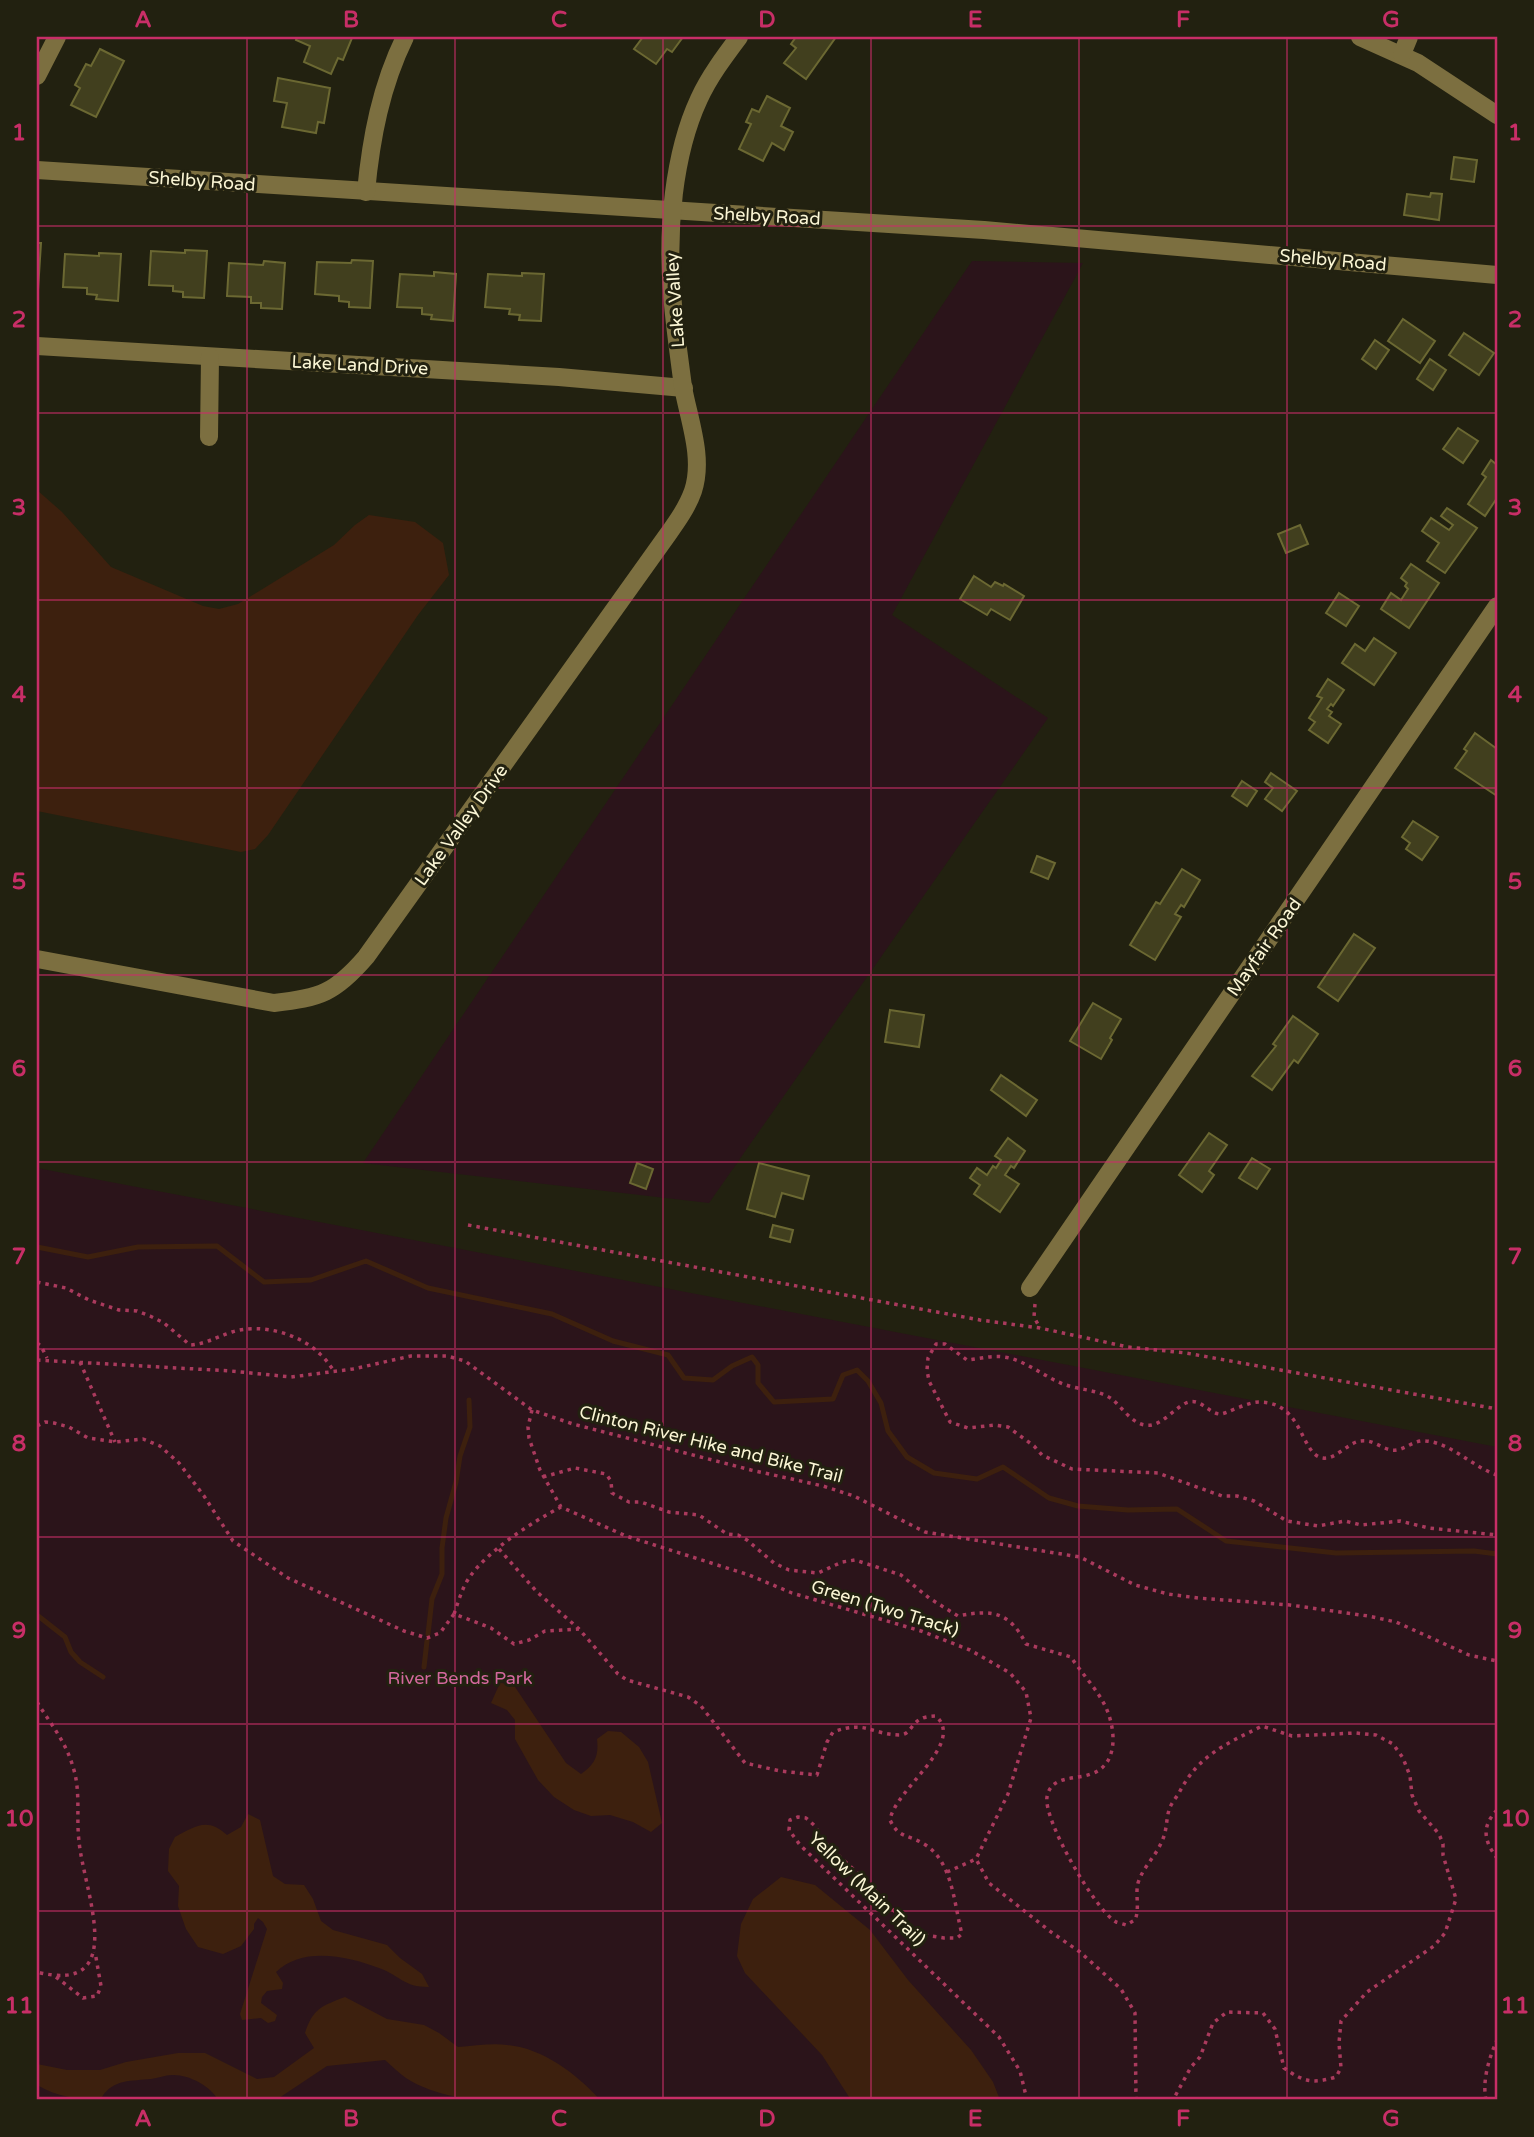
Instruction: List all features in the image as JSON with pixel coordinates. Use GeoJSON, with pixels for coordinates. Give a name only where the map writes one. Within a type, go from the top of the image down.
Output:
{"type":"FeatureCollection","features":[{"type":"Feature","properties":{"kind":"street"},"geometry":{"type":"LineString","coordinates":[[37,76],[57,37]]}},
{"type":"Feature","properties":{"kind":"street"},"geometry":{"type":"LineString","coordinates":[[366,191],[376,117],[405,37]]}},
{"type":"Feature","properties":{"kind":"street","name":"Lake Valley"},"geometry":{"type":"LineString","coordinates":[[684,388],[672,291],[670,247],[680,153],[688,126],[707,83],[739,37]]}},
{"type":"Feature","properties":{"kind":"street"},"geometry":{"type":"LineString","coordinates":[[1360,37],[1402,54],[1497,115]]}},
{"type":"Feature","properties":{"kind":"street"},"geometry":{"type":"LineString","coordinates":[[1402,54],[1409,37]]}},
{"type":"Feature","properties":{"kind":"street","name":"Shelby Road"},"geometry":{"type":"LineString","coordinates":[[37,170],[984,230],[1497,275]]}},
{"type":"Feature","properties":{"kind":"street","name":"Lake Land Drive"},"geometry":{"type":"LineString","coordinates":[[37,346],[559,377],[684,388]]}},
{"type":"Feature","properties":{"kind":"street"},"geometry":{"type":"LineString","coordinates":[[209,437],[210,357]]}},
{"type":"Feature","properties":{"kind":"street","name":"Lake Valley Drive"},"geometry":{"type":"LineString","coordinates":[[37,959],[274,1003],[315,997],[337,987],[374,946],[682,512],[693,491],[697,471],[684,388]]}},
{"type":"Feature","properties":{"kind":"street","name":"Mayfair Road"},"geometry":{"type":"LineString","coordinates":[[1030,1288],[1497,606]]}},
{"type":"Feature","properties":{"kind":"path"},"geometry":{"type":"LineString","coordinates":[[468,1225],[980,1321],[1040,1328],[1128,1347],[1186,1353],[1497,1409]]}},
{"type":"Feature","properties":{"kind":"path"},"geometry":{"type":"LineString","coordinates":[[37,1282],[66,1288],[89,1300],[119,1310],[137,1311],[150,1316],[190,1345],[204,1344],[234,1331],[268,1329],[287,1335],[320,1353],[335,1371]]}},
{"type":"Feature","properties":{"kind":"path"},"geometry":{"type":"LineString","coordinates":[[1030,1288],[1035,1304],[1034,1317],[1040,1328]]}},
{"type":"Feature","properties":{"kind":"path"},"geometry":{"type":"LineString","coordinates":[[1027,1326],[1034,1317]]}},
{"type":"Feature","properties":{"kind":"path"},"geometry":{"type":"LineString","coordinates":[[37,1343],[48,1359]]}},
{"type":"Feature","properties":{"kind":"path"},"geometry":{"type":"LineString","coordinates":[[1497,1475],[1436,1442],[1423,1440],[1398,1450],[1390,1450],[1364,1440],[1354,1442],[1328,1458],[1320,1458],[1312,1451],[1294,1419],[1285,1409],[1272,1404],[1248,1403],[1224,1414],[1217,1414],[1196,1402],[1186,1403],[1159,1422],[1150,1426],[1142,1425],[1110,1398],[1052,1380],[1019,1361],[993,1356],[967,1360],[945,1344],[936,1344],[928,1358],[929,1381],[950,1422],[968,1428],[995,1425],[1008,1427],[1042,1455],[1072,1469],[1158,1473],[1222,1496],[1237,1496],[1254,1501],[1287,1521],[1318,1527],[1345,1521],[1361,1525],[1400,1521],[1429,1528],[1469,1530],[1497,1535]]}},
{"type":"Feature","properties":{"kind":"path","name":"Clinton River Hike and Bike Trail"},"geometry":{"type":"LineString","coordinates":[[37,1360],[291,1377],[411,1356],[447,1356],[465,1361],[532,1410],[608,1433],[823,1486],[854,1496],[925,1532],[1080,1557],[1135,1585],[1167,1594],[1290,1605],[1396,1622],[1469,1655],[1497,1661]]}},
{"type":"Feature","properties":{"kind":"path"},"geometry":{"type":"LineString","coordinates":[[80,1362],[115,1441]]}},
{"type":"Feature","properties":{"kind":"path"},"geometry":{"type":"LineString","coordinates":[[37,1426],[45,1422],[54,1423],[69,1427],[88,1438],[115,1441],[143,1439],[160,1446],[178,1463],[204,1496],[233,1541],[288,1578],[404,1631],[427,1638],[440,1633],[454,1614],[467,1580],[483,1559],[538,1519],[561,1507],[544,1477],[529,1437],[532,1410]]}},
{"type":"Feature","properties":{"kind":"path"},"geometry":{"type":"LineString","coordinates":[[544,1477],[575,1468],[606,1474],[611,1481],[612,1493],[618,1497],[669,1512],[699,1515],[727,1534],[738,1535],[747,1540],[774,1563],[789,1570],[818,1573],[842,1562],[855,1560],[901,1575],[929,1598],[958,1616],[986,1612],[1001,1615],[1013,1623],[1026,1644],[1071,1657],[1107,1710],[1114,1740],[1112,1756],[1092,1774],[1061,1780],[1050,1790],[1048,1807],[1065,1853],[1083,1881],[1114,1921],[1126,1925],[1135,1920],[1138,1912],[1138,1884],[1146,1864],[1159,1849],[1166,1832],[1170,1809],[1187,1776],[1199,1762],[1228,1743],[1262,1726],[1292,1736],[1356,1733],[1376,1735],[1393,1744],[1410,1776],[1412,1795],[1419,1811],[1443,1844],[1443,1855],[1456,1899],[1445,1933],[1434,1946],[1367,1992],[1350,2008],[1341,2021],[1341,2068],[1336,2077],[1319,2082],[1301,2080],[1284,2068],[1275,2029],[1263,2013],[1227,2012],[1213,2023],[1200,2057],[1191,2067],[1173,2100]]}},
{"type":"Feature","properties":{"kind":"path","name":"Green (Two Track)"},"geometry":{"type":"LineString","coordinates":[[561,1507],[626,1536],[750,1575],[792,1593],[921,1631],[970,1650],[1010,1673],[1026,1692],[1031,1718],[1008,1794],[976,1859]]}},
{"type":"Feature","properties":{"kind":"path"},"geometry":{"type":"LineString","coordinates":[[499,1549],[537,1592],[579,1629]]}},
{"type":"Feature","properties":{"kind":"path"},"geometry":{"type":"LineString","coordinates":[[454,1614],[491,1628],[514,1644],[529,1640],[545,1631],[579,1629]]}},
{"type":"Feature","properties":{"kind":"path","name":"Yellow (Main Trail)"},"geometry":{"type":"LineString","coordinates":[[579,1629],[618,1674],[628,1681],[688,1697],[701,1706],[745,1763],[780,1771],[817,1775],[827,1742],[833,1732],[860,1726],[901,1735],[908,1732],[922,1716],[936,1716],[943,1726],[943,1735],[935,1758],[899,1797],[890,1820],[896,1832],[924,1844],[935,1853],[947,1872],[961,1934],[957,1938],[919,1934],[824,1842],[815,1826],[806,1818],[790,1820],[789,1830],[800,1845],[999,2036],[1020,2071],[1027,2100]]}},
{"type":"Feature","properties":{"kind":"path"},"geometry":{"type":"LineString","coordinates":[[37,1702],[57,1731],[74,1769],[78,1790],[78,1841],[94,1917],[95,1952],[101,1986],[97,1996],[83,1998],[56,1977],[37,1972]]}},
{"type":"Feature","properties":{"kind":"path"},"geometry":{"type":"LineString","coordinates":[[1497,1810],[1486,1831],[1487,1844],[1497,1858]]}},
{"type":"Feature","properties":{"kind":"path"},"geometry":{"type":"LineString","coordinates":[[947,1872],[976,1859],[989,1883],[1080,1952],[1121,1989],[1135,2012],[1136,2100]]}},
{"type":"Feature","properties":{"kind":"path"},"geometry":{"type":"LineString","coordinates":[[56,1977],[80,1972],[89,1964],[95,1952]]}},
{"type":"Feature","properties":{"kind":"path"},"geometry":{"type":"LineString","coordinates":[[1486,2100],[1484,2092],[1497,2040]]}},
{"type":"Feature","properties":{"kind":"green space"},"geometry":{"type":"Polygon","coordinates":[[[972,261],[1083,263],[892,615],[1048,718],[709,1203],[363,1163],[972,261]]]}},
{"type":"Feature","properties":{"kind":"green space","name":"River Bends Park"},"geometry":{"type":"Polygon","coordinates":[[[37,1168],[1497,1447],[1497,2100],[37,2100],[37,1168]]]}},
{"type":"Feature","properties":{"kind":"shaded area"},"geometry":{"type":"Polygon","coordinates":[[[37,490],[62,512],[111,567],[203,606],[219,609],[238,604],[334,545],[369,515],[415,522],[443,543],[449,575],[418,615],[268,835],[255,849],[241,852],[37,811],[37,490]]]}},
{"type":"Feature","properties":{"kind":"shaded area"},"geometry":{"type":"Polygon","coordinates":[[[500,1683],[513,1684],[566,1763],[581,1774],[595,1759],[597,1739],[608,1731],[621,1732],[639,1747],[648,1762],[662,1823],[651,1832],[633,1822],[610,1815],[591,1816],[574,1810],[554,1797],[538,1780],[515,1739],[515,1720],[507,1710],[491,1703],[500,1683]]]}},
{"type":"Feature","properties":{"kind":"shaded area"},"geometry":{"type":"Polygon","coordinates":[[[248,1814],[260,1820],[273,1876],[285,1884],[304,1885],[313,1899],[321,1921],[333,1930],[387,1945],[422,1974],[429,1987],[408,1983],[386,1971],[353,1960],[312,1956],[287,1964],[276,1972],[283,1983],[282,1989],[267,1991],[261,2003],[277,2015],[275,2021],[268,2023],[261,2018],[242,2020],[240,2014],[267,1929],[258,1918],[254,1929],[241,1946],[223,1954],[198,1947],[186,1929],[178,1906],[179,1886],[168,1871],[169,1849],[175,1837],[201,1825],[213,1826],[227,1835],[241,1827],[248,1814]]]}},
{"type":"Feature","properties":{"kind":"shaded area"},"geometry":{"type":"Polygon","coordinates":[[[781,1877],[815,1885],[870,1930],[908,1980],[971,2050],[993,2082],[1000,2100],[851,2100],[822,2055],[745,1973],[737,1956],[741,1924],[753,1899],[781,1877]]]}},
{"type":"Feature","properties":{"kind":"shaded area"},"geometry":{"type":"Polygon","coordinates":[[[345,1997],[387,2019],[424,2025],[458,2047],[501,2044],[533,2051],[570,2072],[600,2100],[526,2102],[450,2095],[406,2078],[385,2060],[327,2066],[276,2100],[218,2100],[205,2086],[178,2075],[117,2084],[106,2091],[102,2097],[104,2100],[69,2097],[37,2085],[37,2064],[67,2070],[100,2070],[126,2062],[178,2053],[205,2053],[257,2079],[274,2077],[314,2048],[305,2033],[315,2013],[345,1997]]]}},
{"type":"Feature","properties":{"kind":"building"},"geometry":{"type":"Polygon","coordinates":[[[297,37],[352,38],[343,60],[338,58],[331,74],[304,62],[310,46],[296,40],[297,37]]]}},
{"type":"Feature","properties":{"kind":"building"},"geometry":{"type":"Polygon","coordinates":[[[643,37],[683,37],[672,52],[667,49],[656,64],[634,49],[643,37]]]}},
{"type":"Feature","properties":{"kind":"building"},"geometry":{"type":"Polygon","coordinates":[[[796,37],[836,37],[806,79],[784,63],[796,48],[791,44],[796,37]]]}},
{"type":"Feature","properties":{"kind":"building"},"geometry":{"type":"Polygon","coordinates":[[[100,49],[124,61],[96,117],[71,105],[80,88],[75,85],[86,64],[91,66],[100,49]]]}},
{"type":"Feature","properties":{"kind":"building"},"geometry":{"type":"Polygon","coordinates":[[[278,78],[330,88],[324,123],[318,122],[316,133],[282,127],[287,103],[274,101],[278,78]]]}},
{"type":"Feature","properties":{"kind":"building"},"geometry":{"type":"Polygon","coordinates":[[[767,96],[790,108],[781,126],[793,132],[784,150],[772,143],[763,161],[739,149],[751,124],[746,122],[752,109],[759,112],[767,96]]]}},
{"type":"Feature","properties":{"kind":"building"},"geometry":{"type":"Polygon","coordinates":[[[1454,157],[1477,160],[1474,182],[1451,179],[1454,157]]]}},
{"type":"Feature","properties":{"kind":"building"},"geometry":{"type":"Polygon","coordinates":[[[1431,193],[1442,194],[1439,220],[1404,215],[1407,194],[1430,197],[1431,193]]]}},
{"type":"Feature","properties":{"kind":"building"},"geometry":{"type":"Polygon","coordinates":[[[37,243],[41,243],[38,290],[37,290],[37,243]]]}},
{"type":"Feature","properties":{"kind":"building"},"geometry":{"type":"Polygon","coordinates":[[[185,250],[207,251],[204,298],[183,297],[183,292],[173,291],[173,286],[149,285],[151,251],[185,253],[185,250]]]}},
{"type":"Feature","properties":{"kind":"building"},"geometry":{"type":"Polygon","coordinates":[[[99,253],[121,254],[118,301],[96,299],[97,295],[87,294],[87,288],[63,287],[65,254],[99,256],[99,253]]]}},
{"type":"Feature","properties":{"kind":"building"},"geometry":{"type":"Polygon","coordinates":[[[352,260],[373,261],[370,308],[349,307],[349,302],[339,301],[339,296],[315,294],[317,262],[351,263],[352,260]]]}},
{"type":"Feature","properties":{"kind":"building"},"geometry":{"type":"Polygon","coordinates":[[[264,261],[285,263],[282,309],[261,308],[261,303],[251,303],[251,297],[227,296],[229,263],[263,265],[264,261]]]}},
{"type":"Feature","properties":{"kind":"building"},"geometry":{"type":"Polygon","coordinates":[[[434,272],[456,274],[453,321],[431,319],[432,315],[422,314],[422,308],[397,307],[400,274],[434,276],[434,272]]]}},
{"type":"Feature","properties":{"kind":"building"},"geometry":{"type":"Polygon","coordinates":[[[522,273],[544,274],[541,321],[519,320],[520,315],[509,314],[510,309],[485,307],[488,274],[522,276],[522,273]]]}},
{"type":"Feature","properties":{"kind":"building"},"geometry":{"type":"Polygon","coordinates":[[[1403,319],[1435,341],[1420,363],[1388,341],[1403,319]]]}},
{"type":"Feature","properties":{"kind":"building"},"geometry":{"type":"Polygon","coordinates":[[[1464,333],[1494,353],[1479,375],[1449,355],[1464,333]]]}},
{"type":"Feature","properties":{"kind":"building"},"geometry":{"type":"Polygon","coordinates":[[[1375,340],[1389,350],[1376,369],[1362,359],[1375,340]]]}},
{"type":"Feature","properties":{"kind":"building"},"geometry":{"type":"Polygon","coordinates":[[[1430,359],[1446,370],[1433,390],[1417,379],[1430,359]]]}},
{"type":"Feature","properties":{"kind":"building"},"geometry":{"type":"Polygon","coordinates":[[[1458,428],[1478,441],[1463,463],[1443,449],[1458,428]]]}},
{"type":"Feature","properties":{"kind":"building"},"geometry":{"type":"Polygon","coordinates":[[[1491,460],[1497,465],[1497,498],[1485,516],[1468,504],[1486,477],[1482,474],[1491,460]]]}},
{"type":"Feature","properties":{"kind":"building"},"geometry":{"type":"Polygon","coordinates":[[[1447,508],[1477,528],[1445,573],[1427,561],[1439,543],[1422,531],[1431,518],[1449,530],[1453,525],[1441,516],[1447,508]]]}},
{"type":"Feature","properties":{"kind":"building"},"geometry":{"type":"Polygon","coordinates":[[[1300,525],[1308,544],[1286,553],[1278,534],[1300,525]]]}},
{"type":"Feature","properties":{"kind":"building"},"geometry":{"type":"Polygon","coordinates":[[[1411,564],[1439,583],[1409,628],[1381,609],[1391,593],[1401,600],[1408,589],[1405,586],[1407,583],[1401,578],[1411,564]]]}},
{"type":"Feature","properties":{"kind":"building"},"geometry":{"type":"Polygon","coordinates":[[[974,576],[991,587],[995,582],[1003,586],[1004,584],[1024,596],[1010,620],[991,609],[987,615],[960,599],[974,576]]]}},
{"type":"Feature","properties":{"kind":"building"},"geometry":{"type":"Polygon","coordinates":[[[1339,593],[1359,606],[1346,626],[1326,613],[1339,593]]]}},
{"type":"Feature","properties":{"kind":"building"},"geometry":{"type":"Polygon","coordinates":[[[1374,638],[1396,653],[1374,685],[1342,663],[1355,644],[1365,651],[1374,638]]]}},
{"type":"Feature","properties":{"kind":"building"},"geometry":{"type":"Polygon","coordinates":[[[1328,679],[1344,690],[1333,706],[1331,704],[1327,709],[1332,712],[1329,716],[1341,724],[1328,743],[1309,730],[1315,722],[1309,718],[1322,698],[1317,696],[1328,679]]]}},
{"type":"Feature","properties":{"kind":"building"},"geometry":{"type":"Polygon","coordinates":[[[1475,733],[1497,749],[1497,796],[1455,768],[1475,733]]]}},
{"type":"Feature","properties":{"kind":"building"},"geometry":{"type":"Polygon","coordinates":[[[1271,773],[1297,791],[1282,811],[1265,799],[1273,788],[1265,782],[1271,773]]]}},
{"type":"Feature","properties":{"kind":"building"},"geometry":{"type":"Polygon","coordinates":[[[1242,781],[1257,791],[1247,806],[1232,796],[1242,781]]]}},
{"type":"Feature","properties":{"kind":"building"},"geometry":{"type":"Polygon","coordinates":[[[1413,821],[1438,837],[1422,860],[1406,849],[1410,843],[1402,837],[1413,821]]]}},
{"type":"Feature","properties":{"kind":"building"},"geometry":{"type":"Polygon","coordinates":[[[1037,856],[1055,863],[1048,879],[1031,872],[1037,856]]]}},
{"type":"Feature","properties":{"kind":"building"},"geometry":{"type":"Polygon","coordinates":[[[1182,869],[1200,880],[1184,907],[1181,905],[1175,914],[1181,917],[1155,960],[1130,945],[1156,902],[1160,904],[1182,869]]]}},
{"type":"Feature","properties":{"kind":"building"},"geometry":{"type":"Polygon","coordinates":[[[1354,934],[1375,948],[1338,1001],[1318,987],[1354,934]]]}},
{"type":"Feature","properties":{"kind":"building"},"geometry":{"type":"Polygon","coordinates":[[[1093,1003],[1121,1019],[1101,1059],[1070,1041],[1093,1003]]]}},
{"type":"Feature","properties":{"kind":"building"},"geometry":{"type":"Polygon","coordinates":[[[890,1010],[924,1015],[919,1047],[885,1042],[890,1010]]]}},
{"type":"Feature","properties":{"kind":"building"},"geometry":{"type":"Polygon","coordinates":[[[1293,1016],[1318,1034],[1298,1063],[1294,1060],[1272,1090],[1252,1076],[1276,1046],[1273,1044],[1293,1016]]]}},
{"type":"Feature","properties":{"kind":"building"},"geometry":{"type":"Polygon","coordinates":[[[1001,1075],[1037,1100],[1026,1116],[991,1090],[1001,1075]]]}},
{"type":"Feature","properties":{"kind":"building"},"geometry":{"type":"Polygon","coordinates":[[[1209,1133],[1227,1145],[1209,1171],[1214,1175],[1202,1192],[1179,1175],[1209,1133]]]}},
{"type":"Feature","properties":{"kind":"building"},"geometry":{"type":"Polygon","coordinates":[[[1008,1138],[1025,1151],[1014,1168],[1011,1166],[1005,1175],[1019,1184],[1000,1212],[974,1194],[980,1185],[970,1178],[977,1168],[987,1175],[993,1166],[996,1168],[1001,1160],[995,1156],[1008,1138]]]}},
{"type":"Feature","properties":{"kind":"building"},"geometry":{"type":"Polygon","coordinates":[[[1252,1158],[1270,1169],[1257,1189],[1239,1178],[1252,1158]]]}},
{"type":"Feature","properties":{"kind":"building"},"geometry":{"type":"Polygon","coordinates":[[[637,1163],[653,1169],[646,1189],[630,1183],[637,1163]]]}},
{"type":"Feature","properties":{"kind":"building"},"geometry":{"type":"Polygon","coordinates":[[[759,1163],[809,1176],[803,1199],[782,1193],[775,1217],[747,1209],[759,1163]]]}},
{"type":"Feature","properties":{"kind":"building"},"geometry":{"type":"Polygon","coordinates":[[[773,1225],[793,1230],[790,1242],[770,1237],[773,1225]]]}},
{"type":"Feature","properties":{"kind":"waterway"},"geometry":{"type":"LineString","coordinates":[[37,1247],[88,1257],[138,1247],[217,1246],[264,1282],[311,1280],[366,1261],[428,1288],[552,1314],[613,1341],[668,1355],[684,1378],[713,1380],[732,1366],[752,1357],[758,1365],[758,1383],[774,1402],[833,1399],[843,1375],[857,1370],[868,1381],[881,1403],[888,1431],[907,1457],[934,1473],[977,1479],[1003,1467],[1049,1498],[1078,1506],[1128,1510],[1177,1509],[1226,1541],[1336,1553],[1474,1551],[1497,1554]]}},
{"type":"Feature","properties":{"kind":"waterway"},"geometry":{"type":"LineString","coordinates":[[428,1634],[432,1599],[442,1574],[446,1518],[460,1456],[470,1427],[469,1400]]}},
{"type":"Feature","properties":{"kind":"waterway"},"geometry":{"type":"LineString","coordinates":[[37,1615],[65,1637],[71,1652],[80,1662],[103,1677]]}},
{"type":"Feature","properties":{"kind":"waterway"},"geometry":{"type":"LineString","coordinates":[[424,1667],[427,1641]]}}]}
